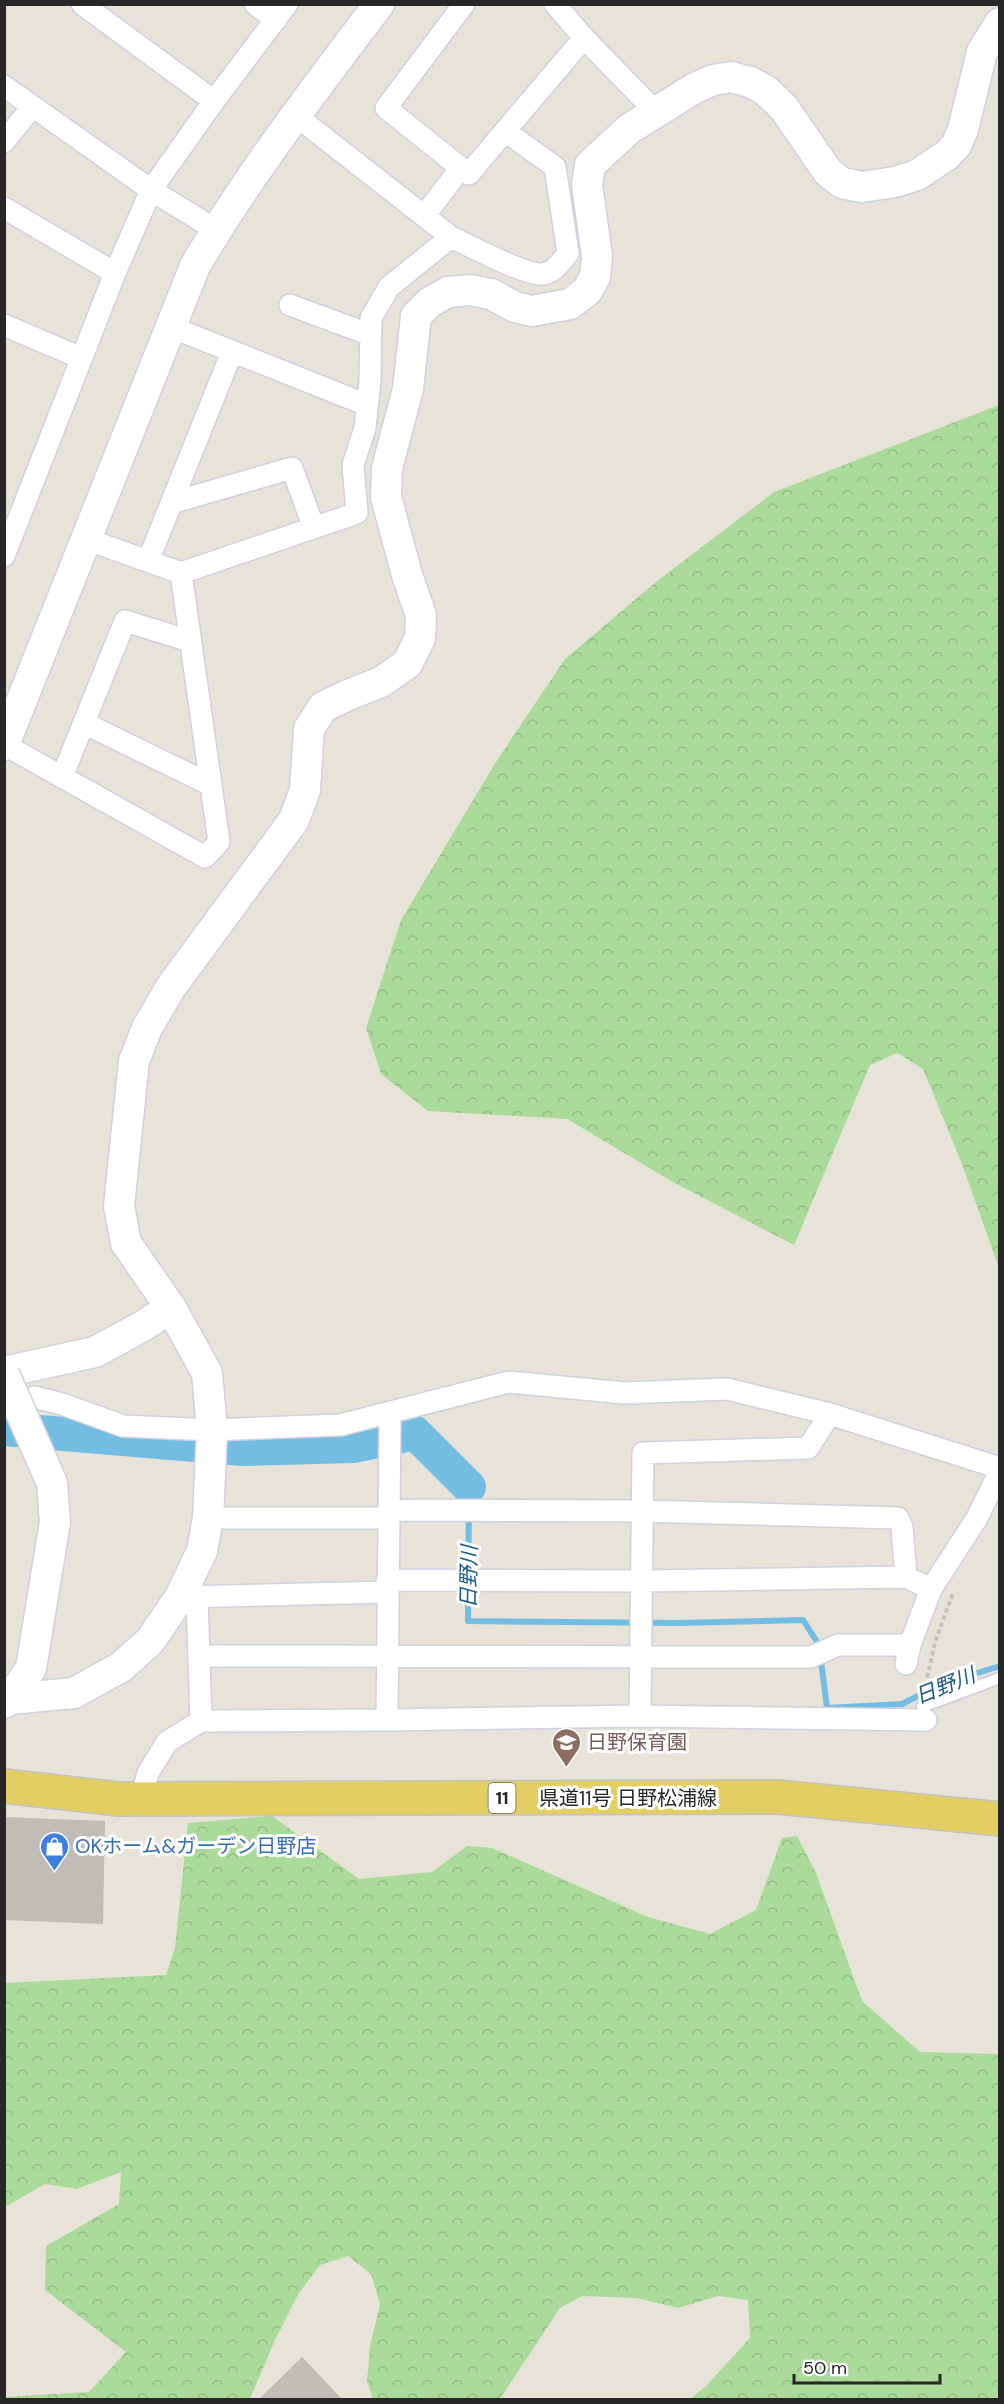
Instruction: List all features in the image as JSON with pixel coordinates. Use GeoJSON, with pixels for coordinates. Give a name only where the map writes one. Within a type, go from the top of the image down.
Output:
{"type":"FeatureCollection","features":[{"type":"Feature","properties":{"kind":"main road","name":"県道11号 日野松浦線"},"geometry":{"type":"LineString","coordinates":[[4,1786],[141,1799],[778,1797],[999,1819]]}},
{"type":"Feature","properties":{"kind":"street"},"geometry":{"type":"LineString","coordinates":[[82,4],[214,101]]}},
{"type":"Feature","properties":{"kind":"street"},"geometry":{"type":"LineString","coordinates":[[4,556],[115,273],[151,190],[214,101],[282,12],[255,4]]}},
{"type":"Feature","properties":{"kind":"street"},"geometry":{"type":"LineString","coordinates":[[181,573],[219,842],[205,857],[4,745],[195,266],[216,230],[295,116],[379,4]]}},
{"type":"Feature","properties":{"kind":"street"},"geometry":{"type":"LineString","coordinates":[[464,4],[386,108],[470,174],[584,38]]}},
{"type":"Feature","properties":{"kind":"street"},"geometry":{"type":"LineString","coordinates":[[555,4],[584,38],[656,112]]}},
{"type":"Feature","properties":{"kind":"street"},"geometry":{"type":"LineString","coordinates":[[201,1721],[199,1656],[189,1597],[202,1551],[208,1518],[212,1430],[207,1373],[171,1308],[126,1243],[119,1206],[134,1062],[147,1028],[171,987],[294,820],[305,790],[309,729],[323,707],[348,694],[381,682],[407,663],[420,638],[421,615],[407,575],[386,497],[387,468],[408,389],[416,316],[430,302],[448,292],[470,290],[491,294],[515,307],[532,311],[570,304],[587,291],[595,276],[597,256],[587,185],[590,165],[629,129],[695,88],[713,80],[731,77],[750,82],[765,90],[784,108],[828,172],[842,183],[862,187],[895,182],[917,175],[934,166],[957,144],[963,129],[982,52],[999,23]]}},
{"type":"Feature","properties":{"kind":"street"},"geometry":{"type":"LineString","coordinates":[[4,86],[151,190],[216,230]]}},
{"type":"Feature","properties":{"kind":"street"},"geometry":{"type":"LineString","coordinates":[[4,142],[32,106]]}},
{"type":"Feature","properties":{"kind":"street"},"geometry":{"type":"LineString","coordinates":[[295,116],[451,237],[521,269],[540,274],[556,269],[568,253],[555,167],[504,131]]}},
{"type":"Feature","properties":{"kind":"street"},"geometry":{"type":"LineString","coordinates":[[424,216],[461,168]]}},
{"type":"Feature","properties":{"kind":"street"},"geometry":{"type":"LineString","coordinates":[[4,208],[115,273]]}},
{"type":"Feature","properties":{"kind":"street"},"geometry":{"type":"LineString","coordinates":[[86,539],[181,573],[357,513],[353,465],[365,428],[370,381],[371,318],[389,286],[451,237]]}},
{"type":"Feature","properties":{"kind":"street"},"geometry":{"type":"LineString","coordinates":[[301,304],[371,335]]}},
{"type":"Feature","properties":{"kind":"street"},"geometry":{"type":"LineString","coordinates":[[4,326],[81,358]]}},
{"type":"Feature","properties":{"kind":"street"},"geometry":{"type":"LineString","coordinates":[[171,327],[367,405]]}},
{"type":"Feature","properties":{"kind":"street"},"geometry":{"type":"LineString","coordinates":[[148,561],[232,352]]}},
{"type":"Feature","properties":{"kind":"street"},"geometry":{"type":"LineString","coordinates":[[171,503],[292,468],[314,528]]}},
{"type":"Feature","properties":{"kind":"street"},"geometry":{"type":"LineString","coordinates":[[62,777],[125,621],[190,641]]}},
{"type":"Feature","properties":{"kind":"street"},"geometry":{"type":"LineString","coordinates":[[84,723],[211,785]]}},
{"type":"Feature","properties":{"kind":"street"},"geometry":{"type":"LineString","coordinates":[[8,1701],[31,1668],[56,1522],[52,1483],[4,1373],[95,1352],[141,1328],[171,1308]]}},
{"type":"Feature","properties":{"kind":"street"},"geometry":{"type":"LineString","coordinates":[[34,1397],[123,1425],[212,1430],[340,1425],[509,1382],[625,1393],[727,1389],[830,1414],[999,1469],[976,1518],[931,1589],[908,1655],[838,1645],[811,1657],[641,1658],[387,1654],[199,1656]]}},
{"type":"Feature","properties":{"kind":"street"},"geometry":{"type":"LineString","coordinates":[[387,1720],[390,1414]]}},
{"type":"Feature","properties":{"kind":"street"},"geometry":{"type":"LineString","coordinates":[[640,1716],[643,1453],[808,1448],[830,1414]]}},
{"type":"Feature","properties":{"kind":"street"},"geometry":{"type":"LineString","coordinates":[[208,1518],[642,1511],[898,1518],[902,1527],[906,1576]]}},
{"type":"Feature","properties":{"kind":"street"},"geometry":{"type":"LineString","coordinates":[[8,1701],[74,1693],[121,1667],[150,1641],[189,1597],[387,1586],[906,1576],[931,1589]]}},
{"type":"Feature","properties":{"kind":"street"},"geometry":{"type":"LineString","coordinates":[[141,1799],[148,1773],[167,1742],[201,1721],[924,1714]]}},
{"type":"Feature","properties":{"kind":"lane"},"geometry":{"type":"LineString","coordinates":[[924,1714],[999,1678]]}},
{"type":"Feature","properties":{"kind":"path"},"geometry":{"type":"LineString","coordinates":[[924,1714],[926,1677],[935,1642],[956,1586]]}},
{"type":"Feature","properties":{"kind":"green space"},"geometry":{"type":"Polygon","coordinates":[[[999,405],[999,1268],[962,1164],[923,1069],[897,1053],[870,1065],[794,1245],[673,1182],[567,1119],[428,1111],[381,1074],[366,1028],[401,920],[496,762],[565,659],[656,582],[774,492],[999,405]]]}},
{"type":"Feature","properties":{"kind":"green space"},"geometry":{"type":"Polygon","coordinates":[[[272,1816],[359,1879],[432,1872],[467,1846],[492,1848],[648,1917],[710,1934],[756,1910],[782,1838],[797,1836],[816,1873],[862,2001],[920,2052],[999,2054],[999,2399],[690,2399],[705,2387],[750,2338],[748,2300],[718,2296],[678,2308],[637,2298],[582,2296],[560,2308],[500,2399],[373,2399],[367,2381],[370,2346],[380,2304],[371,2274],[348,2256],[320,2265],[299,2293],[275,2340],[250,2399],[5,2399],[5,2397],[89,2392],[126,2352],[45,2290],[46,2246],[119,2204],[121,2172],[77,2189],[45,2184],[5,2207],[5,1983],[166,1975],[175,1948],[188,1823],[272,1816]]]}},
{"type":"Feature","properties":{"kind":"building","name":"OKホーム&ガーデン日野店"},"geometry":{"type":"Polygon","coordinates":[[[4,1817],[105,1821],[103,1924],[4,1920],[4,1817]]]}},
{"type":"Feature","properties":{"kind":"building"},"geometry":{"type":"Polygon","coordinates":[[[302,2357],[343,2400],[258,2400],[302,2357]]]}},
{"type":"Feature","properties":{"kind":"waterway","name":"日野川"},"geometry":{"type":"LineString","coordinates":[[4,1429],[243,1449],[353,1446],[415,1433],[469,1487]]}},
{"type":"Feature","properties":{"kind":"waterway","name":"日野川"},"geometry":{"type":"LineString","coordinates":[[469,1487],[468,1621],[678,1623],[803,1620],[819,1645],[827,1708],[902,1704],[942,1684],[1000,1666]]}},
{"type":"Feature","properties":{"kind":"place","name":"日野保育園"},"geometry":{"type":"Point","coordinates":[566,1768]}},
{"type":"Feature","properties":{"kind":"place","name":"OKホーム&ガーデン日野店"},"geometry":{"type":"Point","coordinates":[54,1872]}}]}
